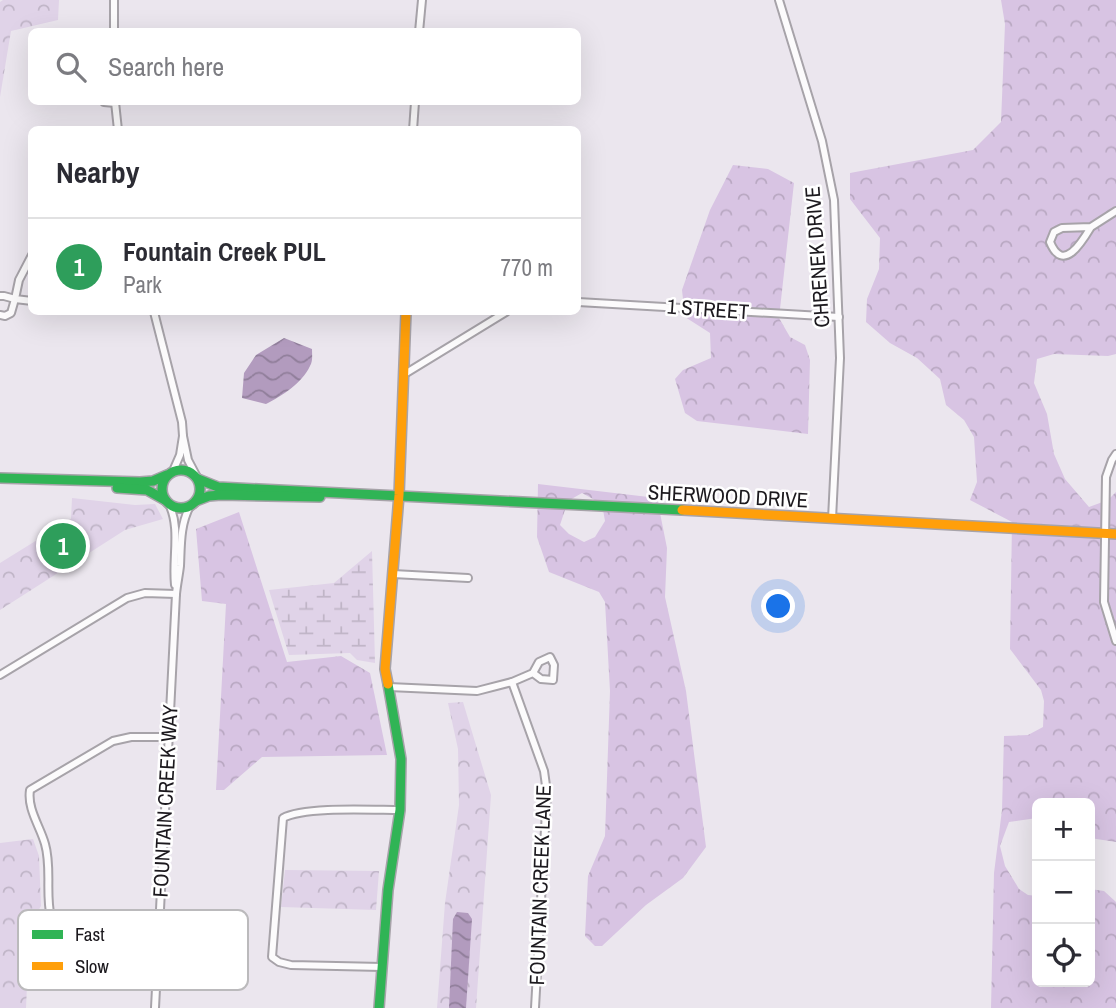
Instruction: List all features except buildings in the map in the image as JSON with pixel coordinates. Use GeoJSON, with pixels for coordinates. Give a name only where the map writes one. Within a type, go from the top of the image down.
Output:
{"type":"FeatureCollection","features":[{"type":"Feature","properties":{"kind":"street"},"geometry":{"type":"LineString","coordinates":[[114,0],[114,28]]}},
{"type":"Feature","properties":{"kind":"street"},"geometry":{"type":"LineString","coordinates":[[419,28],[422,0]]}},
{"type":"Feature","properties":{"kind":"street","name":"CHRENEK DRIVE"},"geometry":{"type":"LineString","coordinates":[[779,0],[822,141],[834,200],[840,358],[832,519]]}},
{"type":"Feature","properties":{"kind":"street"},"geometry":{"type":"LineString","coordinates":[[115,105],[118,126]]}},
{"type":"Feature","properties":{"kind":"street"},"geometry":{"type":"LineString","coordinates":[[413,126],[415,105]]}},
{"type":"Feature","properties":{"kind":"street"},"geometry":{"type":"LineString","coordinates":[[1091,227],[1062,228],[1054,232],[1050,242],[1054,251],[1060,255],[1075,251],[1091,227],[1116,211]]}},
{"type":"Feature","properties":{"kind":"street"},"geometry":{"type":"LineString","coordinates":[[0,315],[11,313],[19,281],[28,263]]}},
{"type":"Feature","properties":{"kind":"street"},"geometry":{"type":"LineString","coordinates":[[0,296],[28,301]]}},
{"type":"Feature","properties":{"kind":"street","name":"1 STREET"},"geometry":{"type":"LineString","coordinates":[[581,302],[839,317]]}},
{"type":"Feature","properties":{"kind":"street"},"geometry":{"type":"LineString","coordinates":[[0,478],[143,489],[179,508],[193,503],[200,491],[198,479],[188,460],[182,422],[155,315]]}},
{"type":"Feature","properties":{"kind":"street"},"geometry":{"type":"LineString","coordinates":[[379,1008],[388,890],[400,810],[401,759],[385,668],[399,495],[406,315]]}},
{"type":"Feature","properties":{"kind":"street"},"geometry":{"type":"LineString","coordinates":[[403,375],[501,315]]}},
{"type":"Feature","properties":{"kind":"street"},"geometry":{"type":"LineString","coordinates":[[167,502],[162,487],[180,455],[183,436]]}},
{"type":"Feature","properties":{"kind":"street"},"geometry":{"type":"LineString","coordinates":[[1116,454],[1106,477],[1104,533],[1104,603],[1116,641]]}},
{"type":"Feature","properties":{"kind":"street"},"geometry":{"type":"LineString","coordinates":[[28,480],[146,482],[184,470],[190,471],[198,479]]}},
{"type":"Feature","properties":{"kind":"street","name":"SHERWOOD DRIVE"},"geometry":{"type":"LineString","coordinates":[[198,479],[218,487],[281,491],[1116,534]]}},
{"type":"Feature","properties":{"kind":"street","name":"SHERWOOD DRIVE"},"geometry":{"type":"LineString","coordinates":[[193,503],[215,495],[310,498],[338,492]]}},
{"type":"Feature","properties":{"kind":"street","name":"FOUNTAIN CREEK WAY"},"geometry":{"type":"LineString","coordinates":[[167,502],[176,527],[173,570],[176,594]]}},
{"type":"Feature","properties":{"kind":"street","name":"FOUNTAIN CREEK WAY"},"geometry":{"type":"LineString","coordinates":[[161,910],[176,594],[182,525],[193,503]]}},
{"type":"Feature","properties":{"kind":"street"},"geometry":{"type":"LineString","coordinates":[[393,574],[468,578]]}},
{"type":"Feature","properties":{"kind":"street"},"geometry":{"type":"LineString","coordinates":[[0,676],[127,598],[145,593],[176,594]]}},
{"type":"Feature","properties":{"kind":"street"},"geometry":{"type":"LineString","coordinates":[[389,687],[477,691],[512,682],[533,673]]}},
{"type":"Feature","properties":{"kind":"street","name":"FOUNTAIN CREEK LANE"},"geometry":{"type":"LineString","coordinates":[[512,682],[544,771],[547,793],[535,1008]]}},
{"type":"Feature","properties":{"kind":"street"},"geometry":{"type":"LineString","coordinates":[[51,910],[48,858],[29,800],[30,790],[113,741],[131,737],[168,737]]}},
{"type":"Feature","properties":{"kind":"street"},"geometry":{"type":"LineString","coordinates":[[382,967],[291,965],[272,957],[283,818],[291,813],[326,810],[400,810]]}},
{"type":"Feature","properties":{"kind":"street","name":"FOUNTAIN CREEK WAY"},"geometry":{"type":"LineString","coordinates":[[155,1008],[156,990]]}},
{"type":"Feature","properties":{"kind":"green space"},"geometry":{"type":"Polygon","coordinates":[[[59,0],[58,20],[11,31],[0,97],[0,2],[59,0]]]}},
{"type":"Feature","properties":{"kind":"green space"},"geometry":{"type":"Polygon","coordinates":[[[1001,0],[1116,0],[1116,354],[1054,354],[1037,359],[1034,383],[1047,414],[1054,454],[1065,479],[1089,507],[1108,500],[1116,492],[1116,842],[1095,839],[1095,798],[1032,798],[1032,819],[1009,822],[1000,846],[1005,866],[1019,889],[1032,895],[1032,987],[1095,987],[1095,890],[1104,891],[1116,902],[1116,1008],[991,1008],[994,873],[1002,810],[1004,736],[1028,735],[1043,727],[1044,701],[1041,690],[1010,649],[1012,522],[970,500],[977,482],[974,437],[964,420],[946,405],[940,379],[917,358],[890,343],[866,322],[867,299],[879,269],[880,238],[850,199],[850,173],[973,150],[1001,122],[1005,24],[1001,0]]]}},
{"type":"Feature","properties":{"kind":"green space"},"geometry":{"type":"Polygon","coordinates":[[[733,165],[768,169],[794,183],[779,318],[790,337],[805,345],[810,360],[808,434],[697,421],[685,413],[675,379],[683,370],[711,358],[710,333],[685,317],[682,290],[710,210],[733,165]]]}},
{"type":"Feature","properties":{"kind":"green space"},"geometry":{"type":"Polygon","coordinates":[[[538,484],[657,498],[667,548],[665,597],[686,691],[706,847],[683,878],[646,905],[602,946],[595,946],[585,936],[588,876],[605,836],[610,691],[605,602],[599,592],[549,572],[537,537],[538,484]],[[582,493],[568,501],[560,525],[569,534],[584,542],[595,537],[605,521],[602,504],[582,493]]]}},
{"type":"Feature","properties":{"kind":"green space"},"geometry":{"type":"Polygon","coordinates":[[[72,498],[135,505],[155,504],[163,519],[125,530],[0,610],[0,563],[71,519],[72,498]]]}},
{"type":"Feature","properties":{"kind":"green space"},"geometry":{"type":"Polygon","coordinates":[[[239,512],[287,662],[341,656],[370,673],[387,755],[262,757],[224,790],[216,790],[226,604],[202,601],[196,529],[239,512]]]}},
{"type":"Feature","properties":{"kind":"green space"},"geometry":{"type":"Polygon","coordinates":[[[372,551],[375,663],[357,660],[350,653],[289,655],[269,590],[334,583],[372,551]]]}},
{"type":"Feature","properties":{"kind":"green space"},"geometry":{"type":"Polygon","coordinates":[[[463,702],[491,795],[476,1008],[437,1008],[445,903],[459,805],[458,749],[448,703],[463,702]]]}},
{"type":"Feature","properties":{"kind":"green space"},"geometry":{"type":"Polygon","coordinates":[[[33,839],[39,856],[41,906],[39,910],[18,910],[18,990],[27,990],[26,1008],[0,1008],[0,843],[33,839]]]}},
{"type":"Feature","properties":{"kind":"green space"},"geometry":{"type":"Polygon","coordinates":[[[285,870],[379,871],[376,910],[281,907],[285,870]]]}},
{"type":"Feature","properties":{"kind":"water"},"geometry":{"type":"Polygon","coordinates":[[[284,338],[312,349],[312,362],[302,378],[266,404],[242,398],[244,373],[256,355],[284,338]]]}},
{"type":"Feature","properties":{"kind":"water"},"geometry":{"type":"Polygon","coordinates":[[[457,912],[468,913],[472,919],[466,1008],[449,1008],[453,919],[457,912]]]}},
{"type":"Feature","properties":{"kind":"traffic: fast"},"geometry":{"type":"LineString","coordinates":[[181,470],[195,475],[200,489],[195,503],[181,508],[167,503],[162,489],[167,475],[181,470]]}},
{"type":"Feature","properties":{"kind":"traffic: fast"},"geometry":{"type":"LineString","coordinates":[[0,478],[140,482],[153,481],[167,475]]}},
{"type":"Feature","properties":{"kind":"traffic: fast"},"geometry":{"type":"LineString","coordinates":[[198,479],[218,487],[682,510]]}},
{"type":"Feature","properties":{"kind":"traffic: fast"},"geometry":{"type":"LineString","coordinates":[[117,488],[147,490],[165,500]]}},
{"type":"Feature","properties":{"kind":"traffic: fast"},"geometry":{"type":"LineString","coordinates":[[196,501],[221,495],[320,497]]}},
{"type":"Feature","properties":{"kind":"traffic: fast"},"geometry":{"type":"LineString","coordinates":[[379,1008],[388,890],[400,810],[401,759],[388,684]]}},
{"type":"Feature","properties":{"kind":"traffic: slow"},"geometry":{"type":"LineString","coordinates":[[388,684],[385,669],[399,495],[406,315]]}},
{"type":"Feature","properties":{"kind":"traffic: slow"},"geometry":{"type":"LineString","coordinates":[[682,510],[1116,534]]}},
{"type":"Feature","properties":{"kind":"place","name":"Fountain Creek PUL"},"geometry":{"type":"Point","coordinates":[63,546]}}]}
